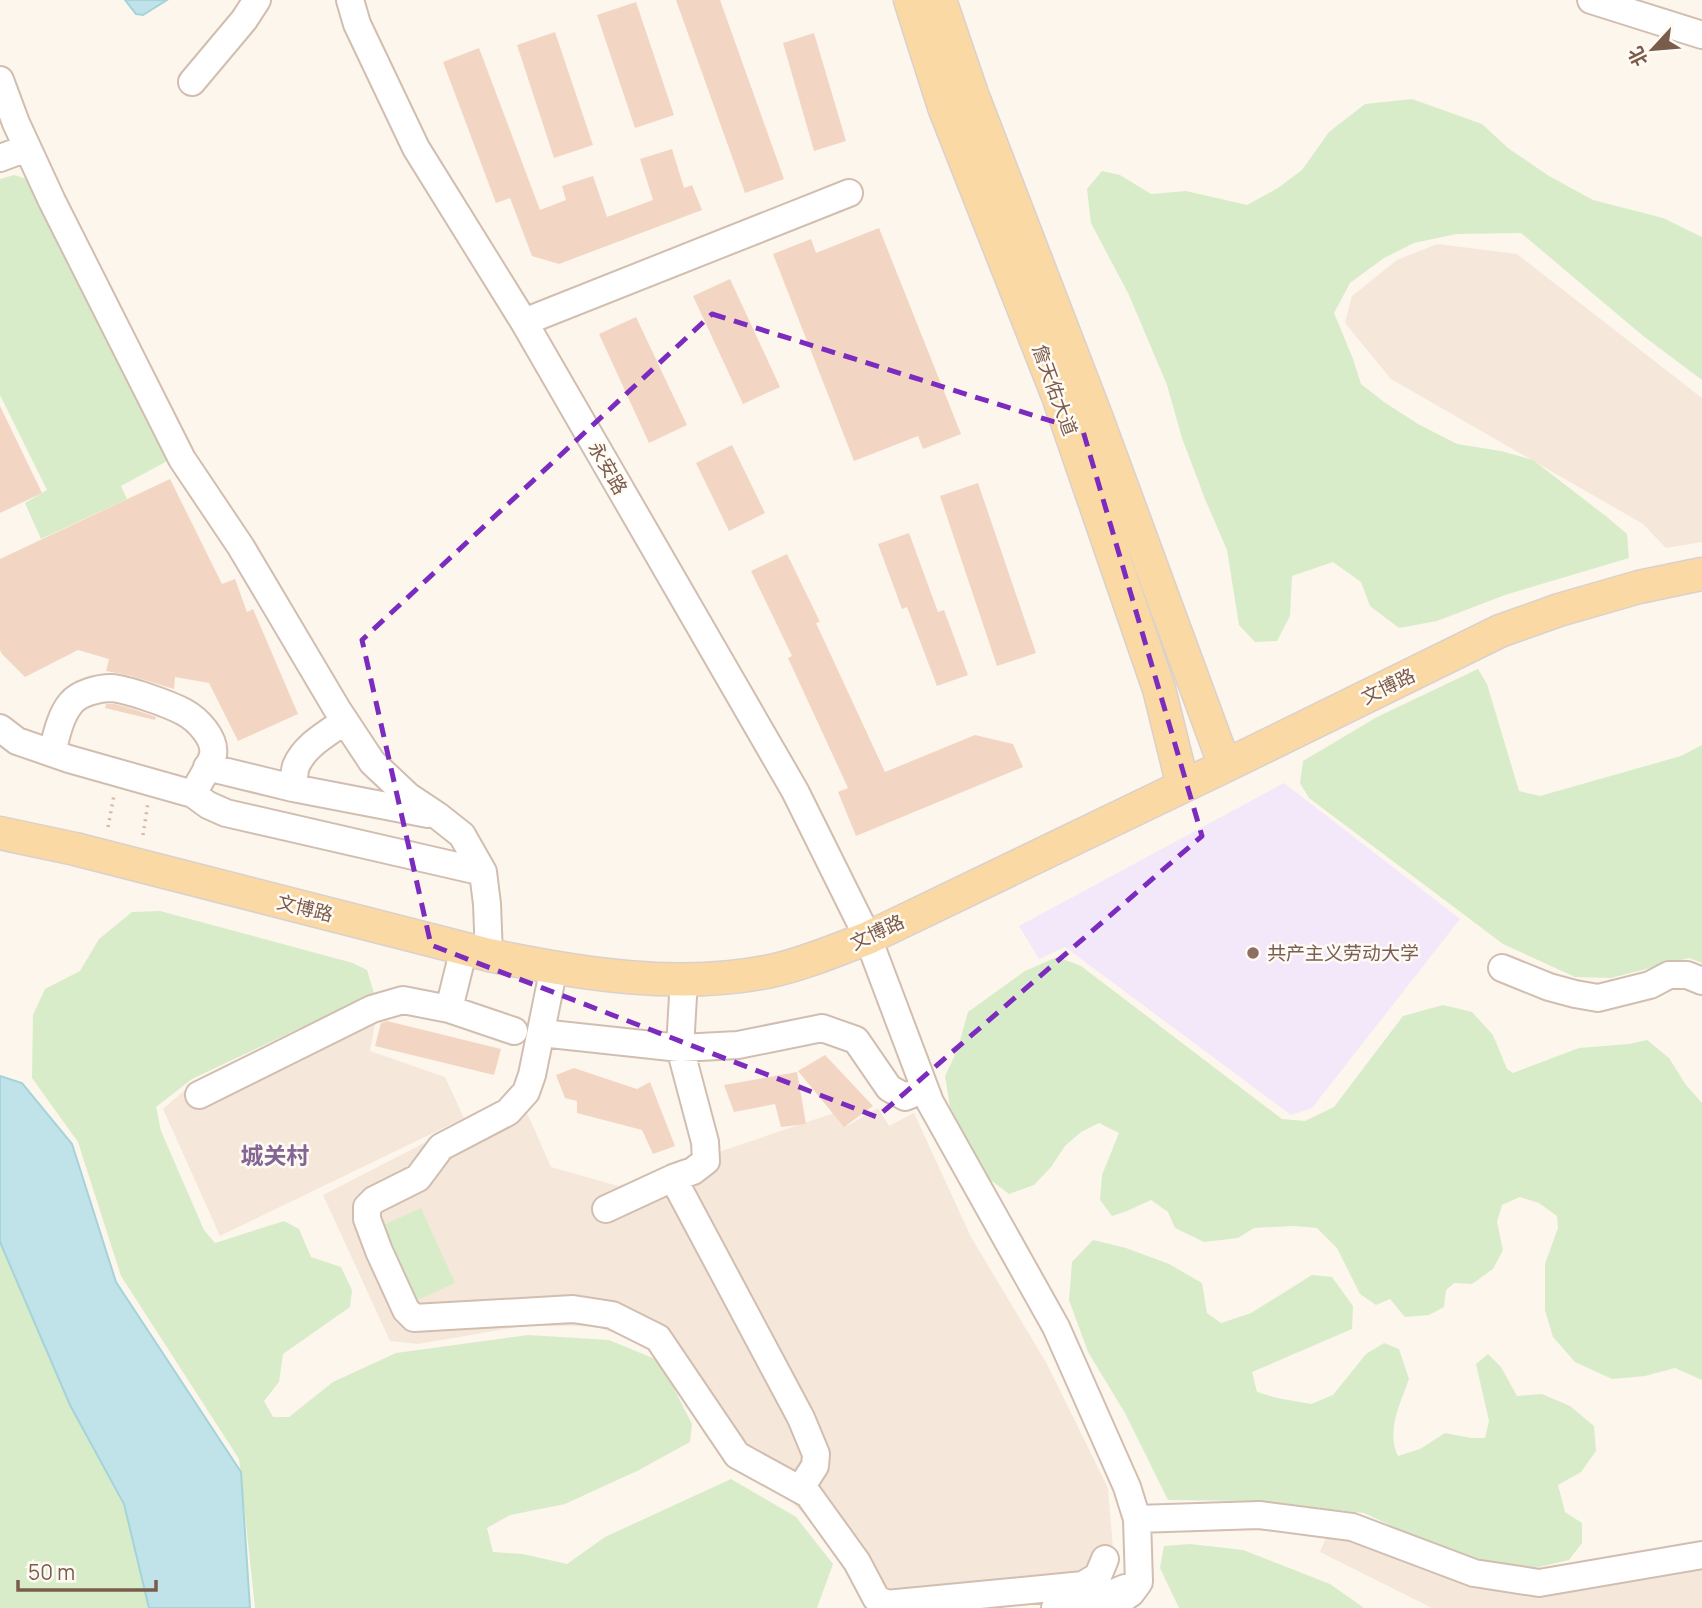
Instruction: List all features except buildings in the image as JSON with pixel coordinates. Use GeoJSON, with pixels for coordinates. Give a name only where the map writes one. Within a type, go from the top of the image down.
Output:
{"type":"FeatureCollection","features":[{"type":"Feature","properties":{"kind":"main road","name":"詹天佑大道"},"geometry":{"type":"LineString","coordinates":[[911,0],[944,107],[1058,396],[1159,689],[1183,786]]}},
{"type":"Feature","properties":{"kind":"main road","name":"詹天佑大道"},"geometry":{"type":"LineString","coordinates":[[940,0],[972,94],[1096,416],[1225,766]]}},
{"type":"Feature","properties":{"kind":"main road","name":"文博路"},"geometry":{"type":"LineString","coordinates":[[0,833],[89,852],[476,952],[602,974],[684,979],[729,978],[773,971],[826,955],[867,937],[1500,631],[1559,610],[1639,587],[1702,574]]}},
{"type":"Feature","properties":{"kind":"street"},"geometry":{"type":"LineString","coordinates":[[192,82],[244,20],[257,0]]}},
{"type":"Feature","properties":{"kind":"street","name":"永安路"},"geometry":{"type":"LineString","coordinates":[[349,0],[357,24],[416,148],[524,323],[795,791],[867,937],[930,1102],[1056,1327],[1127,1487],[1137,1519],[1139,1582]]}},
{"type":"Feature","properties":{"kind":"street"},"geometry":{"type":"LineString","coordinates":[[1591,0],[1702,35]]}},
{"type":"Feature","properties":{"kind":"street"},"geometry":{"type":"LineString","coordinates":[[1,86],[52,201],[181,459],[242,547],[372,762],[408,796],[462,835],[483,872],[487,904],[476,952],[449,1009]]}},
{"type":"Feature","properties":{"kind":"street"},"geometry":{"type":"LineString","coordinates":[[0,158],[27,148]]}},
{"type":"Feature","properties":{"kind":"street"},"geometry":{"type":"LineString","coordinates":[[524,323],[849,193]]}},
{"type":"Feature","properties":{"kind":"street"},"geometry":{"type":"LineString","coordinates":[[52,753],[58,730],[72,701],[86,693],[109,688],[151,699],[185,712],[200,724],[211,740],[213,754],[193,794]]}},
{"type":"Feature","properties":{"kind":"street"},"geometry":{"type":"LineString","coordinates":[[293,788],[295,769],[302,755],[345,721]]}},
{"type":"Feature","properties":{"kind":"street"},"geometry":{"type":"LineString","coordinates":[[0,727],[17,741],[193,794],[226,813],[483,872]]}},
{"type":"Feature","properties":{"kind":"street"},"geometry":{"type":"LineString","coordinates":[[207,766],[293,788],[438,816]]}},
{"type":"Feature","properties":{"kind":"street"},"geometry":{"type":"LineString","coordinates":[[554,967],[532,1075],[526,1092],[508,1112],[441,1147],[418,1178],[367,1206],[367,1219],[406,1310],[414,1318],[573,1309],[612,1315],[658,1338],[737,1455],[808,1494],[858,1562],[876,1598],[886,1604],[1083,1585],[1098,1576],[1105,1559]]}},
{"type":"Feature","properties":{"kind":"street"},"geometry":{"type":"LineString","coordinates":[[1502,968],[1562,990],[1598,998],[1650,985],[1669,975],[1687,975],[1702,981]]}},
{"type":"Feature","properties":{"kind":"street"},"geometry":{"type":"LineString","coordinates":[[606,1209],[693,1171],[706,1161],[705,1142],[680,1048],[684,979]]}},
{"type":"Feature","properties":{"kind":"street"},"geometry":{"type":"LineString","coordinates":[[199,1095],[372,1009],[402,1000],[449,1009],[514,1031]]}},
{"type":"Feature","properties":{"kind":"street"},"geometry":{"type":"LineString","coordinates":[[541,1033],[680,1048],[738,1045],[822,1028],[856,1040],[889,1088],[905,1097],[925,1089]]}},
{"type":"Feature","properties":{"kind":"street"},"geometry":{"type":"LineString","coordinates":[[673,1178],[801,1418],[816,1454],[815,1466],[800,1489]]}},
{"type":"Feature","properties":{"kind":"street"},"geometry":{"type":"LineString","coordinates":[[1137,1519],[1259,1515],[1353,1527],[1474,1573],[1539,1583],[1702,1555]]}},
{"type":"Feature","properties":{"kind":"street"},"geometry":{"type":"LineString","coordinates":[[1055,1608],[1087,1604],[1139,1582]]}},
{"type":"Feature","properties":{"kind":"street"},"geometry":{"type":"LineString","coordinates":[[1109,1608],[1131,1593],[1139,1582]]}},
{"type":"Feature","properties":{"kind":"path"},"geometry":{"type":"LineString","coordinates":[[108,827],[118,772]]}},
{"type":"Feature","properties":{"kind":"path"},"geometry":{"type":"LineString","coordinates":[[143,835],[152,781]]}},
{"type":"Feature","properties":{"kind":"highlighted area"},"geometry":{"type":"Polygon","coordinates":[[[712,314],[1083,431],[1202,836],[877,1117],[431,945],[362,640],[712,314]]]}},
{"type":"Feature","properties":{"kind":"shaded area"},"geometry":{"type":"Polygon","coordinates":[[[1437,244],[1517,254],[1702,398],[1702,542],[1666,548],[1643,524],[1391,379],[1345,323],[1352,296],[1397,260],[1437,244]]]}},
{"type":"Feature","properties":{"kind":"shaded area","name":"共产主义劳动大学"},"geometry":{"type":"Polygon","coordinates":[[[1284,783],[1460,919],[1312,1108],[1291,1115],[1065,947],[1039,959],[1019,926],[1284,783]]]}},
{"type":"Feature","properties":{"kind":"shaded area"},"geometry":{"type":"Polygon","coordinates":[[[369,1001],[376,1018],[370,1051],[445,1077],[464,1118],[220,1236],[163,1109],[193,1083],[369,1001]]]}},
{"type":"Feature","properties":{"kind":"shaded area"},"geometry":{"type":"Polygon","coordinates":[[[504,1102],[528,1115],[551,1167],[618,1186],[834,1113],[847,1126],[878,1108],[889,1126],[914,1113],[971,1237],[1047,1364],[1108,1488],[1114,1560],[1105,1585],[868,1608],[842,1553],[779,1489],[725,1464],[670,1366],[646,1343],[593,1326],[523,1326],[418,1344],[390,1341],[323,1195],[504,1102]]]}},
{"type":"Feature","properties":{"kind":"shaded area"},"geometry":{"type":"Polygon","coordinates":[[[1336,1514],[1471,1564],[1524,1575],[1702,1547],[1702,1608],[1432,1608],[1320,1552],[1336,1514]]]}},
{"type":"Feature","properties":{"kind":"green space"},"geometry":{"type":"Polygon","coordinates":[[[1412,99],[1482,124],[1508,148],[1549,176],[1593,200],[1663,218],[1702,237],[1702,380],[1642,335],[1521,233],[1456,234],[1414,243],[1384,258],[1350,283],[1334,313],[1361,384],[1418,424],[1457,444],[1501,451],[1533,460],[1627,534],[1629,558],[1505,595],[1437,621],[1399,628],[1370,606],[1361,582],[1333,562],[1292,576],[1290,616],[1277,641],[1255,642],[1239,625],[1227,550],[1182,438],[1167,385],[1129,295],[1091,223],[1087,189],[1102,171],[1120,175],[1151,194],[1186,191],[1247,205],[1278,188],[1302,170],[1329,132],[1365,104],[1412,99]]]}},
{"type":"Feature","properties":{"kind":"green space"},"geometry":{"type":"Polygon","coordinates":[[[14,175],[30,180],[171,459],[121,486],[127,499],[41,539],[25,503],[47,490],[0,395],[0,179],[14,175]]]}},
{"type":"Feature","properties":{"kind":"green space"},"geometry":{"type":"Polygon","coordinates":[[[1478,669],[1487,684],[1519,791],[1540,796],[1681,756],[1702,745],[1702,963],[1689,958],[1611,978],[1575,977],[1503,944],[1309,798],[1300,783],[1303,761],[1377,717],[1478,669]]]}},
{"type":"Feature","properties":{"kind":"green space"},"geometry":{"type":"Polygon","coordinates":[[[160,911],[353,963],[367,970],[374,993],[192,1079],[156,1107],[161,1131],[204,1230],[215,1243],[284,1221],[299,1229],[311,1257],[341,1267],[352,1290],[350,1307],[283,1354],[279,1382],[264,1401],[273,1417],[289,1417],[333,1382],[396,1353],[528,1335],[609,1340],[660,1361],[692,1424],[690,1442],[637,1471],[565,1504],[510,1515],[487,1528],[493,1552],[523,1554],[567,1564],[605,1537],[731,1479],[796,1517],[833,1564],[817,1608],[255,1608],[239,1459],[121,1276],[78,1142],[32,1078],[33,1015],[45,989],[80,971],[99,939],[132,912],[160,911]]]}},
{"type":"Feature","properties":{"kind":"green space"},"geometry":{"type":"Polygon","coordinates":[[[1057,957],[1081,966],[1282,1119],[1305,1121],[1334,1107],[1403,1016],[1443,1005],[1472,1012],[1493,1035],[1507,1069],[1513,1073],[1579,1048],[1647,1040],[1669,1058],[1686,1085],[1702,1103],[1702,1380],[1675,1368],[1645,1376],[1612,1379],[1575,1362],[1553,1337],[1545,1310],[1545,1264],[1558,1228],[1557,1216],[1539,1203],[1520,1197],[1502,1205],[1497,1222],[1503,1250],[1493,1269],[1472,1284],[1454,1283],[1446,1290],[1444,1307],[1429,1315],[1405,1317],[1390,1299],[1376,1305],[1360,1294],[1337,1248],[1317,1228],[1254,1228],[1238,1238],[1204,1242],[1175,1228],[1168,1212],[1151,1200],[1112,1216],[1100,1200],[1102,1175],[1119,1133],[1099,1123],[1081,1132],[1065,1146],[1051,1167],[1034,1185],[1009,1194],[984,1175],[950,1107],[945,1076],[957,1051],[968,1012],[1025,971],[1057,957]]]}},
{"type":"Feature","properties":{"kind":"green space"},"geometry":{"type":"Polygon","coordinates":[[[421,1208],[455,1283],[411,1303],[377,1228],[421,1208]]]}},
{"type":"Feature","properties":{"kind":"green space"},"geometry":{"type":"Polygon","coordinates":[[[1093,1240],[1126,1248],[1169,1264],[1202,1283],[1207,1313],[1221,1323],[1251,1313],[1312,1275],[1332,1277],[1353,1306],[1352,1329],[1252,1372],[1257,1392],[1311,1404],[1333,1395],[1366,1354],[1384,1343],[1399,1349],[1409,1379],[1394,1427],[1393,1437],[1398,1456],[1420,1449],[1445,1433],[1485,1438],[1489,1421],[1476,1364],[1488,1354],[1501,1367],[1517,1396],[1542,1394],[1570,1406],[1594,1426],[1596,1451],[1581,1472],[1558,1485],[1565,1512],[1582,1523],[1582,1543],[1569,1560],[1535,1568],[1485,1561],[1424,1541],[1364,1513],[1259,1501],[1168,1500],[1125,1413],[1088,1352],[1069,1300],[1072,1262],[1093,1240]]]}},
{"type":"Feature","properties":{"kind":"green space"},"geometry":{"type":"Polygon","coordinates":[[[0,1243],[70,1405],[124,1504],[149,1608],[0,1608],[0,1243]]]}},
{"type":"Feature","properties":{"kind":"green space"},"geometry":{"type":"Polygon","coordinates":[[[1190,1544],[1243,1550],[1330,1584],[1364,1608],[1179,1608],[1160,1568],[1164,1546],[1190,1544]]]}},
{"type":"Feature","properties":{"kind":"water"},"geometry":{"type":"Polygon","coordinates":[[[125,0],[167,0],[143,15],[136,14],[125,0]]]}},
{"type":"Feature","properties":{"kind":"water"},"geometry":{"type":"Polygon","coordinates":[[[0,1076],[22,1083],[72,1144],[116,1282],[241,1472],[250,1608],[149,1608],[124,1504],[70,1405],[0,1242],[0,1076]]]}},
{"type":"Feature","properties":{"kind":"place","name":"共产主义劳动大学"},"geometry":{"type":"Point","coordinates":[1253,953]}},
{"type":"Feature","properties":{"kind":"district","name":"城关村"},"geometry":{"type":"Point","coordinates":[275,1156]}}]}
